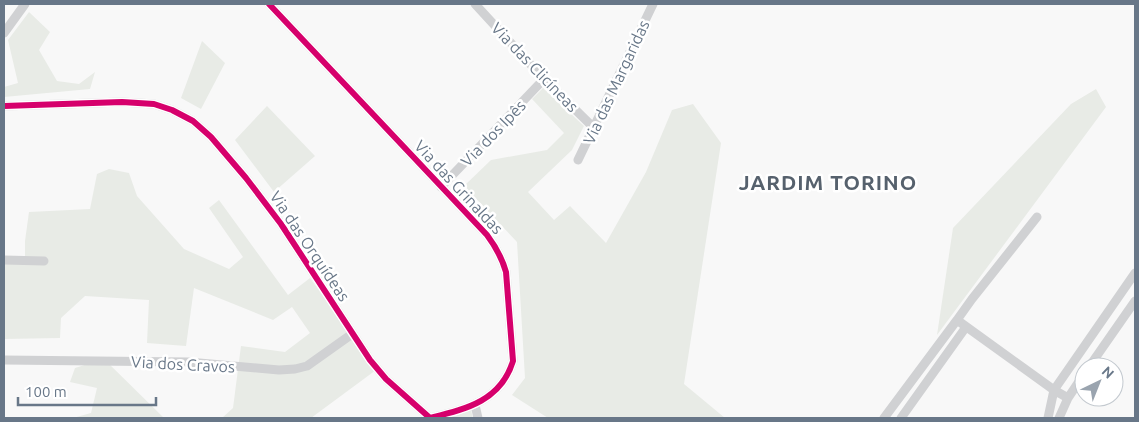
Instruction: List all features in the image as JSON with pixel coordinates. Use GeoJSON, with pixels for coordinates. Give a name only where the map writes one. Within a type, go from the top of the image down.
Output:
{"type":"FeatureCollection","features":[{"type":"Feature","properties":{"kind":"street"},"geometry":{"type":"LineString","coordinates":[[4,33],[25,4]]}},
{"type":"Feature","properties":{"kind":"street","name":"Via das Grinaldas"},"geometry":{"type":"LineString","coordinates":[[269,4],[496,247],[506,272],[514,361],[510,372],[494,394],[475,405],[430,418]]}},
{"type":"Feature","properties":{"kind":"street","name":"Via das Clicíneas"},"geometry":{"type":"LineString","coordinates":[[475,4],[594,129]]}},
{"type":"Feature","properties":{"kind":"street","name":"Via das Margaridas"},"geometry":{"type":"LineString","coordinates":[[578,160],[653,4]]}},
{"type":"Feature","properties":{"kind":"street","name":"Via dos Ipês"},"geometry":{"type":"LineString","coordinates":[[441,187],[544,78]]}},
{"type":"Feature","properties":{"kind":"street","name":"Via das Orquídeas"},"geometry":{"type":"LineString","coordinates":[[4,106],[122,102],[154,104],[172,110],[193,121],[211,138],[246,178],[282,224],[352,334],[386,379],[430,418]]}},
{"type":"Feature","properties":{"kind":"street"},"geometry":{"type":"LineString","coordinates":[[884,418],[954,322],[1036,217]]}},
{"type":"Feature","properties":{"kind":"street"},"geometry":{"type":"LineString","coordinates":[[4,260],[44,261]]}},
{"type":"Feature","properties":{"kind":"street"},"geometry":{"type":"LineString","coordinates":[[1048,418],[1054,390],[1135,273]]}},
{"type":"Feature","properties":{"kind":"street"},"geometry":{"type":"LineString","coordinates":[[1096,357],[1135,301]]}},
{"type":"Feature","properties":{"kind":"street"},"geometry":{"type":"LineString","coordinates":[[957,320],[1054,390],[1068,398]]}},
{"type":"Feature","properties":{"kind":"street"},"geometry":{"type":"LineString","coordinates":[[902,418],[966,327]]}},
{"type":"Feature","properties":{"kind":"street","name":"Via dos Cravos"},"geometry":{"type":"LineString","coordinates":[[4,360],[188,362],[279,370],[295,369],[307,366],[352,334]]}},
{"type":"Feature","properties":{"kind":"street"},"geometry":{"type":"LineString","coordinates":[[1059,418],[1074,389]]}},
{"type":"Feature","properties":{"kind":"street"},"geometry":{"type":"LineString","coordinates":[[475,405],[478,418]]}},
{"type":"Feature","properties":{"kind":"shaded area"},"geometry":{"type":"Polygon","coordinates":[[[29,12],[50,32],[39,50],[57,81],[79,84],[95,72],[90,89],[4,97],[4,87],[18,83],[8,40],[29,12]]]}},
{"type":"Feature","properties":{"kind":"shaded area"},"geometry":{"type":"Polygon","coordinates":[[[202,41],[225,63],[201,109],[181,98],[202,41]]]}},
{"type":"Feature","properties":{"kind":"shaded area"},"geometry":{"type":"Polygon","coordinates":[[[543,88],[584,126],[572,150],[528,192],[554,220],[570,206],[606,243],[646,172],[672,110],[693,104],[721,143],[684,384],[725,418],[548,418],[512,395],[525,378],[517,242],[464,186],[491,160],[547,150],[564,133],[532,99],[543,88]]]}},
{"type":"Feature","properties":{"kind":"shaded area"},"geometry":{"type":"Polygon","coordinates":[[[1096,89],[1106,107],[937,335],[953,228],[1071,104],[1096,89]]]}},
{"type":"Feature","properties":{"kind":"shaded area"},"geometry":{"type":"Polygon","coordinates":[[[267,106],[315,156],[274,192],[235,140],[267,106]]]}},
{"type":"Feature","properties":{"kind":"shaded area"},"geometry":{"type":"Polygon","coordinates":[[[109,169],[129,173],[137,196],[184,249],[229,269],[243,257],[209,208],[219,200],[288,295],[310,278],[376,370],[311,418],[222,418],[233,408],[241,346],[285,352],[310,333],[292,307],[273,320],[194,288],[186,346],[147,343],[149,300],[85,296],[61,318],[60,338],[4,339],[4,263],[25,264],[25,241],[29,212],[90,209],[97,174],[109,169]]]}},
{"type":"Feature","properties":{"kind":"shaded area"},"geometry":{"type":"Polygon","coordinates":[[[104,359],[164,418],[73,418],[91,413],[97,388],[70,382],[75,368],[104,359]]]}},
{"type":"Feature","properties":{"kind":"shaded area"},"geometry":{"type":"Polygon","coordinates":[[[471,410],[473,418],[447,418],[471,410]]]}},
{"type":"Feature","properties":{"kind":"cycle path"},"geometry":{"type":"LineString","coordinates":[[269,4],[487,235],[503,262],[506,272],[513,361],[507,375],[500,386],[481,401],[469,407],[430,418]]}},
{"type":"Feature","properties":{"kind":"cycle path"},"geometry":{"type":"LineString","coordinates":[[4,106],[122,102],[154,104],[172,110],[193,121],[211,137],[246,178],[281,224],[370,360],[386,379],[430,418]]}},
{"type":"Feature","properties":{"kind":"district","name":"JARDIM TORINO"},"geometry":{"type":"Point","coordinates":[828,183]}}]}
